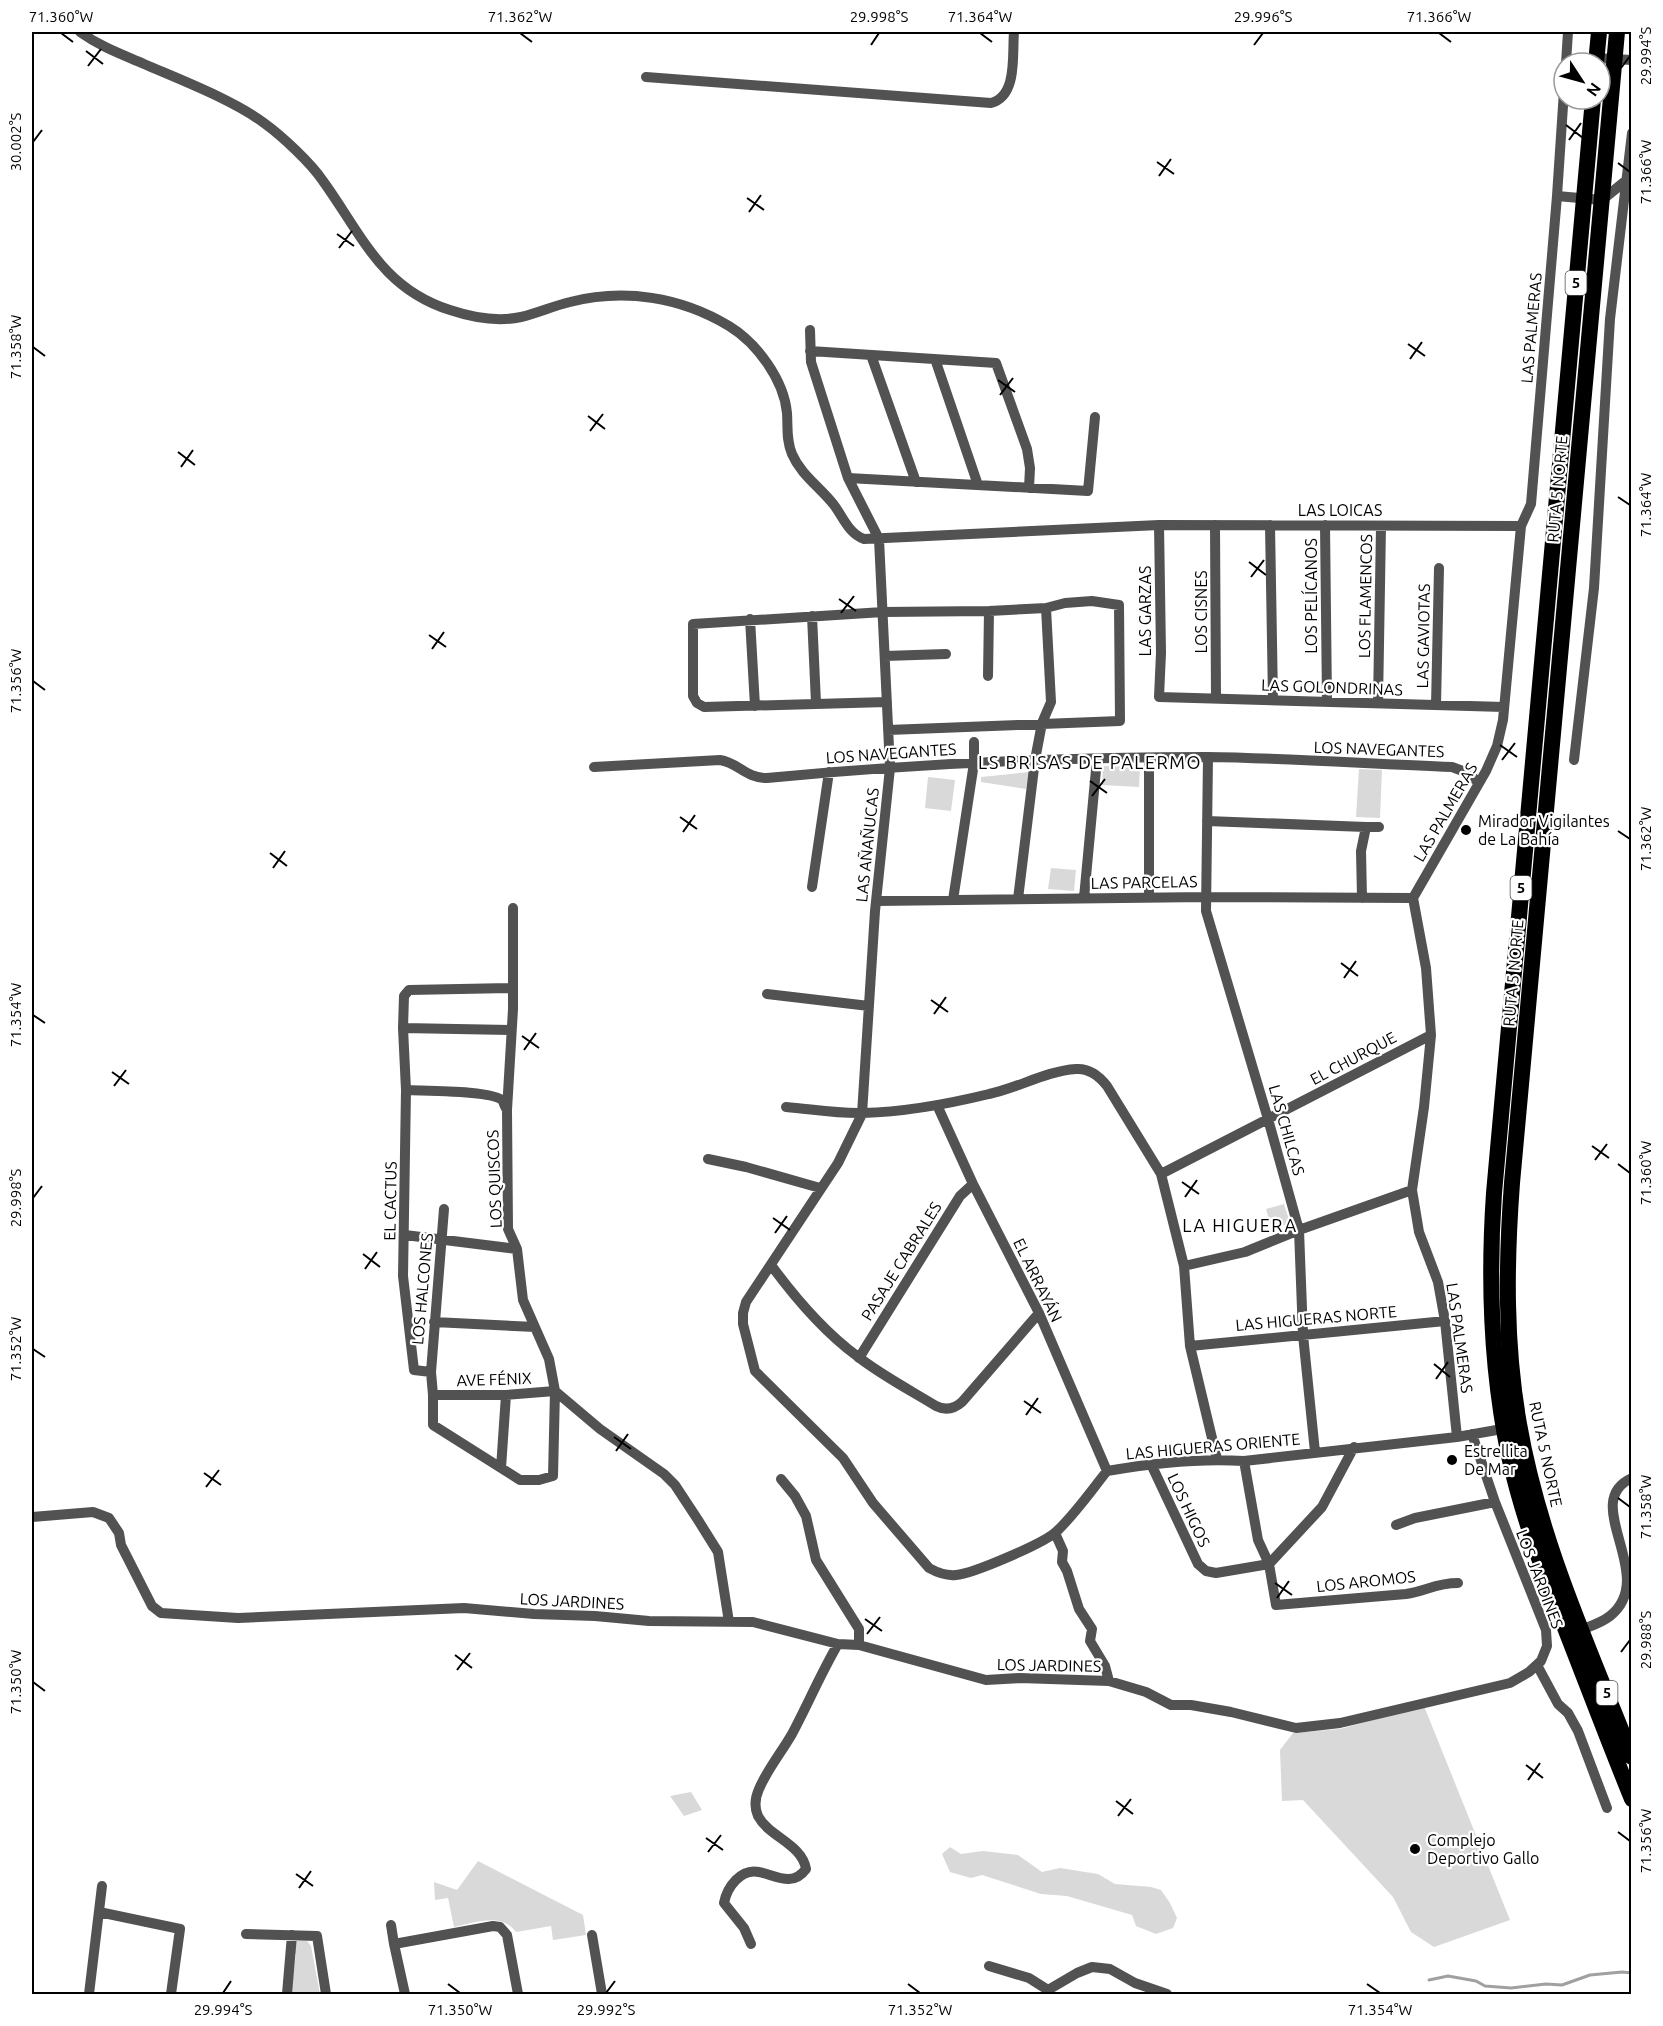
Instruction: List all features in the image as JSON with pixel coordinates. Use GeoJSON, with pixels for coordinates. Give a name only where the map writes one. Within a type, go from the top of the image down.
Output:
{"type":"FeatureCollection","features":[{"type":"Feature","properties":{"kind":"highway"},"geometry":{"type":"LineString","coordinates":[[1597,51],[1599,32]]}},
{"type":"Feature","properties":{"kind":"highway","name":"RUTA 5 NORTE"},"geometry":{"type":"LineString","coordinates":[[1512,1428],[1513,1379],[1507,1281],[1509,1218],[1602,200],[1623,59],[1617,32]]}},
{"type":"Feature","properties":{"kind":"highway","name":"RUTA 5 NORTE"},"geometry":{"type":"LineString","coordinates":[[1592,111],[1494,1193],[1491,1299],[1495,1356],[1512,1428],[1557,1563],[1575,1632],[1632,1799]]}},
{"type":"Feature","properties":{"kind":"highway","name":"RUTA 5 NORTE"},"geometry":{"type":"LineString","coordinates":[[1575,1632],[1632,1756]]}},
{"type":"Feature","properties":{"kind":"street"},"geometry":{"type":"LineString","coordinates":[[80,32],[99,46],[184,81],[264,123],[321,177],[368,251],[407,289],[432,303],[460,313],[504,318],[519,317],[588,298],[640,296],[688,306],[732,327],[754,346],[780,387],[787,413],[787,440],[797,464],[833,504],[855,534],[864,539],[879,539]]}},
{"type":"Feature","properties":{"kind":"street"},"geometry":{"type":"LineString","coordinates":[[646,77],[992,103],[1005,96],[1010,86],[1014,32]]}},
{"type":"Feature","properties":{"kind":"street"},"geometry":{"type":"LineString","coordinates":[[1567,51],[1568,32]]}},
{"type":"Feature","properties":{"kind":"street","name":"LAS PALMERAS"},"geometry":{"type":"LineString","coordinates":[[1457,1437],[1445,1321],[1438,1282],[1419,1232],[1412,1190],[1424,1107],[1431,1035],[1426,968],[1413,898],[1479,783],[1497,746],[1504,706],[1521,526],[1531,504],[1563,111]]}},
{"type":"Feature","properties":{"kind":"street"},"geometry":{"type":"LineString","coordinates":[[1574,759],[1594,588],[1610,319],[1629,179],[1632,133]]}},
{"type":"Feature","properties":{"kind":"street"},"geometry":{"type":"LineString","coordinates":[[1557,196],[1602,200],[1629,179]]}},
{"type":"Feature","properties":{"kind":"street"},"geometry":{"type":"LineString","coordinates":[[1591,317],[1610,319]]}},
{"type":"Feature","properties":{"kind":"street","name":"LAS AÑAÑUCAS"},"geometry":{"type":"LineString","coordinates":[[810,330],[811,362],[848,478],[879,539],[890,768],[876,900],[862,1114]]}},
{"type":"Feature","properties":{"kind":"street"},"geometry":{"type":"LineString","coordinates":[[810,351],[996,363],[1027,448],[1030,468],[1029,488]]}},
{"type":"Feature","properties":{"kind":"street"},"geometry":{"type":"LineString","coordinates":[[871,355],[916,482]]}},
{"type":"Feature","properties":{"kind":"street"},"geometry":{"type":"LineString","coordinates":[[935,359],[978,485]]}},
{"type":"Feature","properties":{"kind":"street"},"geometry":{"type":"LineString","coordinates":[[848,478],[1088,490],[1095,417]]}},
{"type":"Feature","properties":{"kind":"street","name":"LAS LOICAS"},"geometry":{"type":"LineString","coordinates":[[879,539],[1159,525],[1521,526]]}},
{"type":"Feature","properties":{"kind":"street","name":"LAS GARZAS"},"geometry":{"type":"LineString","coordinates":[[1159,525],[1161,653],[1159,697]]}},
{"type":"Feature","properties":{"kind":"street","name":"LOS CISNES"},"geometry":{"type":"LineString","coordinates":[[1215,525],[1216,699]]}},
{"type":"Feature","properties":{"kind":"street"},"geometry":{"type":"LineString","coordinates":[[1270,525],[1273,700]]}},
{"type":"Feature","properties":{"kind":"street","name":"LOS PELÍCANOS"},"geometry":{"type":"LineString","coordinates":[[1325,525],[1327,702]]}},
{"type":"Feature","properties":{"kind":"street","name":"LOS FLAMENCOS"},"geometry":{"type":"LineString","coordinates":[[1378,703],[1381,526]]}},
{"type":"Feature","properties":{"kind":"street","name":"LAS GAVIOTAS"},"geometry":{"type":"LineString","coordinates":[[1436,705],[1439,568]]}},
{"type":"Feature","properties":{"kind":"street"},"geometry":{"type":"LineString","coordinates":[[887,702],[704,707],[697,703],[692,691],[693,624],[812,615],[1046,608],[1065,603],[1092,601],[1119,605],[1120,721],[888,730]]}},
{"type":"Feature","properties":{"kind":"street"},"geometry":{"type":"LineString","coordinates":[[1017,899],[1035,760],[1042,723],[1051,702],[1046,608]]}},
{"type":"Feature","properties":{"kind":"street"},"geometry":{"type":"LineString","coordinates":[[988,676],[989,610]]}},
{"type":"Feature","properties":{"kind":"street"},"geometry":{"type":"LineString","coordinates":[[812,615],[816,703]]}},
{"type":"Feature","properties":{"kind":"street"},"geometry":{"type":"LineString","coordinates":[[750,619],[755,706]]}},
{"type":"Feature","properties":{"kind":"street"},"geometry":{"type":"LineString","coordinates":[[885,656],[946,654]]}},
{"type":"Feature","properties":{"kind":"street","name":"LAS GOLONDRINAS"},"geometry":{"type":"LineString","coordinates":[[1159,697],[1504,706]]}},
{"type":"Feature","properties":{"kind":"street"},"geometry":{"type":"LineString","coordinates":[[953,900],[974,763],[974,742]]}},
{"type":"Feature","properties":{"kind":"street","name":"LOS NAVEGANTES"},"geometry":{"type":"LineString","coordinates":[[594,767],[720,760],[732,763],[748,775],[760,778],[1035,760],[1208,757],[1452,767],[1468,773],[1479,783]]}},
{"type":"Feature","properties":{"kind":"street","name":"LAS CHILCAS"},"geometry":{"type":"LineString","coordinates":[[1208,757],[1206,911],[1299,1230],[1303,1335],[1315,1452]]}},
{"type":"Feature","properties":{"kind":"street"},"geometry":{"type":"LineString","coordinates":[[1084,898],[1098,759]]}},
{"type":"Feature","properties":{"kind":"street"},"geometry":{"type":"LineString","coordinates":[[1149,759],[1149,897]]}},
{"type":"Feature","properties":{"kind":"street"},"geometry":{"type":"LineString","coordinates":[[812,887],[829,772]]}},
{"type":"Feature","properties":{"kind":"street"},"geometry":{"type":"LineString","coordinates":[[1207,821],[1379,827]]}},
{"type":"Feature","properties":{"kind":"street"},"geometry":{"type":"LineString","coordinates":[[1362,897],[1361,851],[1366,827]]}},
{"type":"Feature","properties":{"kind":"street","name":"LAS PARCELAS"},"geometry":{"type":"LineString","coordinates":[[876,900],[1149,897],[1413,898]]}},
{"type":"Feature","properties":{"kind":"street","name":"LOS QUISCOS"},"geometry":{"type":"LineString","coordinates":[[501,1468],[520,1480],[540,1480],[553,1476],[555,1391],[549,1359],[523,1300],[517,1249],[508,1229],[507,1110],[513,1009],[511,988],[513,908]]}},
{"type":"Feature","properties":{"kind":"street","name":"EL CACTUS"},"geometry":{"type":"LineString","coordinates":[[431,1371],[414,1370],[403,1276],[406,1090],[404,996],[409,990],[511,988]]}},
{"type":"Feature","properties":{"kind":"street"},"geometry":{"type":"LineString","coordinates":[[766,994],[869,1006]]}},
{"type":"Feature","properties":{"kind":"street"},"geometry":{"type":"LineString","coordinates":[[403,1028],[511,1030]]}},
{"type":"Feature","properties":{"kind":"street","name":"EL CHURQUE"},"geometry":{"type":"LineString","coordinates":[[1161,1174],[1431,1035]]}},
{"type":"Feature","properties":{"kind":"street"},"geometry":{"type":"LineString","coordinates":[[786,1107],[862,1114],[937,1105],[991,1094],[1049,1074],[1077,1069],[1089,1071],[1099,1077],[1107,1086],[1161,1174],[1184,1266],[1190,1346],[1217,1459]]}},
{"type":"Feature","properties":{"kind":"street"},"geometry":{"type":"LineString","coordinates":[[406,1090],[479,1093],[497,1097],[503,1101],[507,1110]]}},
{"type":"Feature","properties":{"kind":"street","name":"EL ARRAYÁN"},"geometry":{"type":"LineString","coordinates":[[937,1105],[973,1184],[1039,1314],[1107,1471]]}},
{"type":"Feature","properties":{"kind":"street","name":"LAS HIGUERAS ORIENTE"},"geometry":{"type":"LineString","coordinates":[[862,1114],[846,1149],[746,1302],[743,1324],[755,1371],[843,1458],[873,1503],[929,1568],[947,1575],[966,1573],[1003,1560],[1055,1533],[1107,1471],[1151,1464],[1217,1459],[1244,1461],[1457,1437],[1512,1428]]}},
{"type":"Feature","properties":{"kind":"street"},"geometry":{"type":"LineString","coordinates":[[708,1159],[820,1188]]}},
{"type":"Feature","properties":{"kind":"street","name":"PASAJE CABRALES"},"geometry":{"type":"LineString","coordinates":[[859,1358],[960,1196],[973,1184]]}},
{"type":"Feature","properties":{"kind":"street"},"geometry":{"type":"LineString","coordinates":[[1184,1266],[1245,1252],[1299,1230],[1412,1190]]}},
{"type":"Feature","properties":{"kind":"street","name":"LOS HALCONES"},"geometry":{"type":"LineString","coordinates":[[431,1371],[444,1209]]}},
{"type":"Feature","properties":{"kind":"street"},"geometry":{"type":"LineString","coordinates":[[405,1235],[517,1249]]}},
{"type":"Feature","properties":{"kind":"street"},"geometry":{"type":"LineString","coordinates":[[771,1265],[813,1318],[859,1358],[936,1406],[949,1409],[962,1402],[1039,1314]]}},
{"type":"Feature","properties":{"kind":"street","name":"LAS HIGUERAS NORTE"},"geometry":{"type":"LineString","coordinates":[[1190,1346],[1445,1321]]}},
{"type":"Feature","properties":{"kind":"street"},"geometry":{"type":"LineString","coordinates":[[434,1322],[535,1327]]}},
{"type":"Feature","properties":{"kind":"street"},"geometry":{"type":"LineString","coordinates":[[431,1371],[434,1395],[433,1425],[501,1468],[506,1395]]}},
{"type":"Feature","properties":{"kind":"street"},"geometry":{"type":"LineString","coordinates":[[555,1391],[600,1429],[664,1474],[675,1485],[718,1552],[729,1623]]}},
{"type":"Feature","properties":{"kind":"street","name":"AVE FÉNIX"},"geometry":{"type":"LineString","coordinates":[[434,1395],[506,1395],[555,1391]]}},
{"type":"Feature","properties":{"kind":"street","name":"LOS JARDINES"},"geometry":{"type":"LineString","coordinates":[[32,1517],[93,1512],[109,1518],[119,1533],[121,1545],[152,1606],[161,1613],[238,1618],[464,1608],[483,1611],[595,1616],[649,1622],[753,1622],[838,1644],[859,1645],[986,1680],[1020,1678],[1109,1681],[1146,1692],[1171,1705],[1191,1705],[1231,1712],[1296,1728],[1340,1723],[1500,1686],[1520,1678],[1537,1665],[1545,1651],[1546,1630],[1495,1502],[1472,1434]]}},
{"type":"Feature","properties":{"kind":"street"},"geometry":{"type":"LineString","coordinates":[[1244,1461],[1257,1540],[1269,1564],[1322,1507],[1354,1447]]}},
{"type":"Feature","properties":{"kind":"street","name":"LOS HIGOS"},"geometry":{"type":"LineString","coordinates":[[1151,1464],[1198,1564],[1203,1569],[1216,1573],[1269,1564]]}},
{"type":"Feature","properties":{"kind":"street"},"geometry":{"type":"LineString","coordinates":[[1575,1632],[1608,1617],[1619,1606],[1626,1592],[1628,1572],[1616,1529],[1612,1504],[1618,1489],[1632,1478]]}},
{"type":"Feature","properties":{"kind":"street"},"geometry":{"type":"LineString","coordinates":[[780,1479],[795,1496],[806,1516],[816,1560],[859,1629],[859,1645]]}},
{"type":"Feature","properties":{"kind":"street"},"geometry":{"type":"LineString","coordinates":[[1396,1525],[1415,1518],[1495,1502]]}},
{"type":"Feature","properties":{"kind":"street"},"geometry":{"type":"LineString","coordinates":[[1055,1533],[1063,1551],[1062,1562],[1079,1609],[1092,1629],[1090,1641],[1105,1666],[1109,1681]]}},
{"type":"Feature","properties":{"kind":"street","name":"LOS AROMOS"},"geometry":{"type":"LineString","coordinates":[[1269,1564],[1276,1605],[1415,1593],[1442,1583],[1458,1583]]}},
{"type":"Feature","properties":{"kind":"street"},"geometry":{"type":"LineString","coordinates":[[751,1944],[744,1928],[724,1903],[726,1893],[737,1878],[747,1872],[758,1871],[774,1878],[794,1878],[801,1876],[806,1869],[802,1858],[758,1816],[755,1804],[758,1791],[766,1775],[791,1736],[838,1644]]}},
{"type":"Feature","properties":{"kind":"street"},"geometry":{"type":"LineString","coordinates":[[1537,1665],[1558,1704],[1568,1713],[1578,1731],[1606,1808]]}},
{"type":"Feature","properties":{"kind":"street"},"geometry":{"type":"LineString","coordinates":[[89,1995],[102,1886]]}},
{"type":"Feature","properties":{"kind":"street"},"geometry":{"type":"LineString","coordinates":[[99,1912],[180,1929],[171,1995]]}},
{"type":"Feature","properties":{"kind":"street"},"geometry":{"type":"LineString","coordinates":[[391,1925],[405,1995]]}},
{"type":"Feature","properties":{"kind":"street"},"geometry":{"type":"LineString","coordinates":[[394,1944],[493,1926],[500,1927],[507,1935],[518,1995]]}},
{"type":"Feature","properties":{"kind":"street"},"geometry":{"type":"LineString","coordinates":[[246,1934],[317,1936],[326,1995]]}},
{"type":"Feature","properties":{"kind":"street"},"geometry":{"type":"LineString","coordinates":[[287,1995],[292,1935]]}},
{"type":"Feature","properties":{"kind":"street"},"geometry":{"type":"LineString","coordinates":[[592,1935],[602,1995]]}},
{"type":"Feature","properties":{"kind":"street"},"geometry":{"type":"LineString","coordinates":[[989,1966],[1029,1978],[1049,1992],[1077,1973],[1092,1967],[1110,1969],[1135,1983],[1167,1995]]}},
{"type":"Feature","properties":{"kind":"shaded area"},"geometry":{"type":"Polygon","coordinates":[[[1103,766],[1140,767],[1139,787],[1102,785],[1103,766]]]}},
{"type":"Feature","properties":{"kind":"shaded area"},"geometry":{"type":"Polygon","coordinates":[[[1359,769],[1382,770],[1380,818],[1356,817],[1359,769]]]}},
{"type":"Feature","properties":{"kind":"shaded area"},"geometry":{"type":"Polygon","coordinates":[[[1029,772],[1026,789],[981,782],[981,777],[1029,772]]]}},
{"type":"Feature","properties":{"kind":"shaded area"},"geometry":{"type":"Polygon","coordinates":[[[928,777],[955,780],[951,811],[925,808],[928,777]]]}},
{"type":"Feature","properties":{"kind":"shaded area"},"geometry":{"type":"Polygon","coordinates":[[[1051,868],[1076,870],[1074,891],[1048,889],[1051,868]]]}},
{"type":"Feature","properties":{"kind":"shaded area"},"geometry":{"type":"Polygon","coordinates":[[[1284,1204],[1290,1223],[1272,1230],[1266,1209],[1284,1204]]]}},
{"type":"Feature","properties":{"kind":"shaded area","name":"Complejo Deportivo Gallo"},"geometry":{"type":"Polygon","coordinates":[[[1424,1706],[1510,1920],[1434,1947],[1411,1932],[1393,1897],[1303,1800],[1282,1801],[1280,1750],[1293,1733],[1340,1729],[1424,1706]]]}},
{"type":"Feature","properties":{"kind":"shaded area"},"geometry":{"type":"Polygon","coordinates":[[[691,1792],[702,1810],[684,1816],[670,1796],[691,1792]]]}},
{"type":"Feature","properties":{"kind":"shaded area"},"geometry":{"type":"Polygon","coordinates":[[[950,1847],[961,1854],[983,1851],[1018,1855],[1042,1872],[1060,1868],[1098,1874],[1115,1884],[1161,1890],[1177,1918],[1173,1928],[1156,1934],[1136,1926],[1132,1915],[1067,1896],[1041,1894],[982,1875],[971,1878],[950,1872],[942,1854],[950,1847]]]}},
{"type":"Feature","properties":{"kind":"shaded area"},"geometry":{"type":"Polygon","coordinates":[[[478,1861],[583,1915],[586,1935],[553,1940],[551,1926],[516,1932],[503,1922],[487,1920],[454,1927],[448,1898],[435,1900],[434,1882],[457,1890],[478,1861]]]}},
{"type":"Feature","properties":{"kind":"shaded area"},"geometry":{"type":"Polygon","coordinates":[[[294,1941],[307,1941],[311,1946],[320,1994],[291,1994],[296,1954],[293,1953],[294,1941]]]}},
{"type":"Feature","properties":{"kind":"waterway"},"geometry":{"type":"LineString","coordinates":[[1429,1980],[1448,1976],[1476,1981],[1485,1986],[1511,1988],[1546,1984],[1562,1985],[1590,1975],[1632,1973]]}},
{"type":"Feature","properties":{"kind":"place","name":"Mirador Vigilantes de La Bahía"},"geometry":{"type":"Point","coordinates":[1466,830]}},
{"type":"Feature","properties":{"kind":"place","name":"Estrellita De Mar"},"geometry":{"type":"Point","coordinates":[1452,1460]}},
{"type":"Feature","properties":{"kind":"place","name":"Complejo Deportivo Gallo"},"geometry":{"type":"Point","coordinates":[1415,1849]}},
{"type":"Feature","properties":{"kind":"district","name":"LS BRISAS DE PALERMO"},"geometry":{"type":"Point","coordinates":[1090,763]}},
{"type":"Feature","properties":{"kind":"district","name":"LA HIGUERA"},"geometry":{"type":"Point","coordinates":[1240,1226]}}]}
